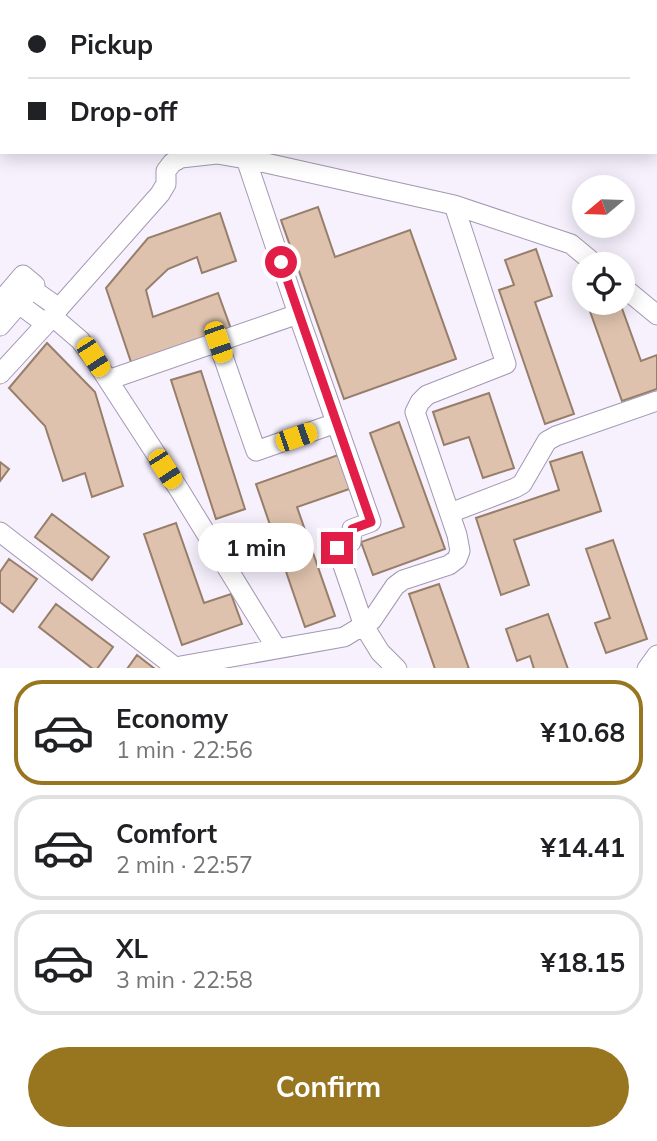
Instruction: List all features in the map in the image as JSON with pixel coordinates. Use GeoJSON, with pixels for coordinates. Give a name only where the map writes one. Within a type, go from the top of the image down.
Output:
{"type":"FeatureCollection","features":[{"type":"Feature","properties":{"kind":"street"},"geometry":{"type":"LineString","coordinates":[[0,373],[160,194],[166,184],[166,171],[172,163],[181,158],[217,154],[454,205],[571,244],[581,252]]}},
{"type":"Feature","properties":{"kind":"street"},"geometry":{"type":"LineString","coordinates":[[246,159],[371,522],[352,529],[351,542],[337,548],[364,626],[380,652],[397,668]]}},
{"type":"Feature","properties":{"kind":"street"},"geometry":{"type":"LineString","coordinates":[[0,532],[175,668],[344,637],[372,620],[395,586],[403,580],[449,565],[457,559],[459,543],[415,412],[427,395],[506,364],[454,205]]}},
{"type":"Feature","properties":{"kind":"street"},"geometry":{"type":"LineString","coordinates":[[0,326],[9,303],[32,289],[52,316],[80,340],[180,491],[277,649]]}},
{"type":"Feature","properties":{"kind":"street"},"geometry":{"type":"LineString","coordinates":[[635,297],[657,315]]}},
{"type":"Feature","properties":{"kind":"street"},"geometry":{"type":"LineString","coordinates":[[9,303],[52,316]]}},
{"type":"Feature","properties":{"kind":"street"},"geometry":{"type":"LineString","coordinates":[[108,380],[298,314]]}},
{"type":"Feature","properties":{"kind":"street"},"geometry":{"type":"LineString","coordinates":[[218,342],[256,451],[337,424]]}},
{"type":"Feature","properties":{"kind":"street"},"geometry":{"type":"LineString","coordinates":[[450,513],[522,484],[547,441],[556,436],[657,401]]}},
{"type":"Feature","properties":{"kind":"street"},"geometry":{"type":"LineString","coordinates":[[647,668],[657,655]]}},
{"type":"Feature","properties":{"kind":"building"},"geometry":{"type":"Polygon","coordinates":[[[318,207],[335,257],[410,230],[456,359],[344,399],[281,220],[318,207]]]}},
{"type":"Feature","properties":{"kind":"building"},"geometry":{"type":"Polygon","coordinates":[[[220,213],[236,261],[202,273],[197,257],[168,269],[146,290],[153,317],[218,293],[231,329],[132,365],[106,288],[148,238],[220,213]]]}},
{"type":"Feature","properties":{"kind":"building"},"geometry":{"type":"Polygon","coordinates":[[[536,249],[552,296],[535,302],[574,414],[545,424],[499,290],[514,285],[505,260],[536,249]]]}},
{"type":"Feature","properties":{"kind":"building"},"geometry":{"type":"Polygon","coordinates":[[[591,315],[624,315],[641,361],[657,355],[657,389],[622,401],[591,315]]]}},
{"type":"Feature","properties":{"kind":"building"},"geometry":{"type":"Polygon","coordinates":[[[47,343],[95,392],[123,486],[92,497],[85,473],[63,481],[45,426],[9,388],[47,343]]]}},
{"type":"Feature","properties":{"kind":"building"},"geometry":{"type":"Polygon","coordinates":[[[201,371],[245,509],[216,519],[171,380],[201,371]]]}},
{"type":"Feature","properties":{"kind":"building"},"geometry":{"type":"Polygon","coordinates":[[[489,393],[514,468],[483,478],[469,437],[444,445],[433,412],[489,393]]]}},
{"type":"Feature","properties":{"kind":"building"},"geometry":{"type":"Polygon","coordinates":[[[399,422],[445,549],[373,575],[361,542],[404,527],[370,433],[399,422]]]}},
{"type":"Feature","properties":{"kind":"building"},"geometry":{"type":"Polygon","coordinates":[[[582,452],[601,511],[514,540],[529,585],[501,595],[476,518],[559,490],[550,462],[582,452]]]}},
{"type":"Feature","properties":{"kind":"building"},"geometry":{"type":"Polygon","coordinates":[[[341,454],[352,488],[297,507],[335,616],[305,627],[256,484],[341,454]]]}},
{"type":"Feature","properties":{"kind":"building"},"geometry":{"type":"Polygon","coordinates":[[[0,462],[9,469],[0,481],[0,462]]]}},
{"type":"Feature","properties":{"kind":"building"},"geometry":{"type":"Polygon","coordinates":[[[52,514],[109,557],[92,580],[35,537],[52,514]]]}},
{"type":"Feature","properties":{"kind":"building"},"geometry":{"type":"Polygon","coordinates":[[[176,523],[204,603],[231,594],[242,624],[182,645],[144,534],[176,523]]]}},
{"type":"Feature","properties":{"kind":"building"},"geometry":{"type":"Polygon","coordinates":[[[613,540],[647,639],[606,653],[595,623],[610,618],[586,549],[613,540]]]}},
{"type":"Feature","properties":{"kind":"building"},"geometry":{"type":"Polygon","coordinates":[[[9,559],[37,579],[13,612],[0,602],[0,572],[9,559]]]}},
{"type":"Feature","properties":{"kind":"building"},"geometry":{"type":"Polygon","coordinates":[[[439,584],[469,668],[435,668],[409,594],[439,584]]]}},
{"type":"Feature","properties":{"kind":"building"},"geometry":{"type":"Polygon","coordinates":[[[56,604],[113,647],[98,668],[92,668],[39,627],[56,604]]]}},
{"type":"Feature","properties":{"kind":"building"},"geometry":{"type":"Polygon","coordinates":[[[548,614],[568,668],[534,668],[530,656],[517,661],[506,629],[548,614]]]}},
{"type":"Feature","properties":{"kind":"building"},"geometry":{"type":"Polygon","coordinates":[[[137,655],[154,668],[128,668],[137,655]]]}},
{"type":"Feature","properties":{"kind":"route"},"geometry":{"type":"LineString","coordinates":[[281,262],[371,522],[352,529],[351,542],[337,548]]}}]}
